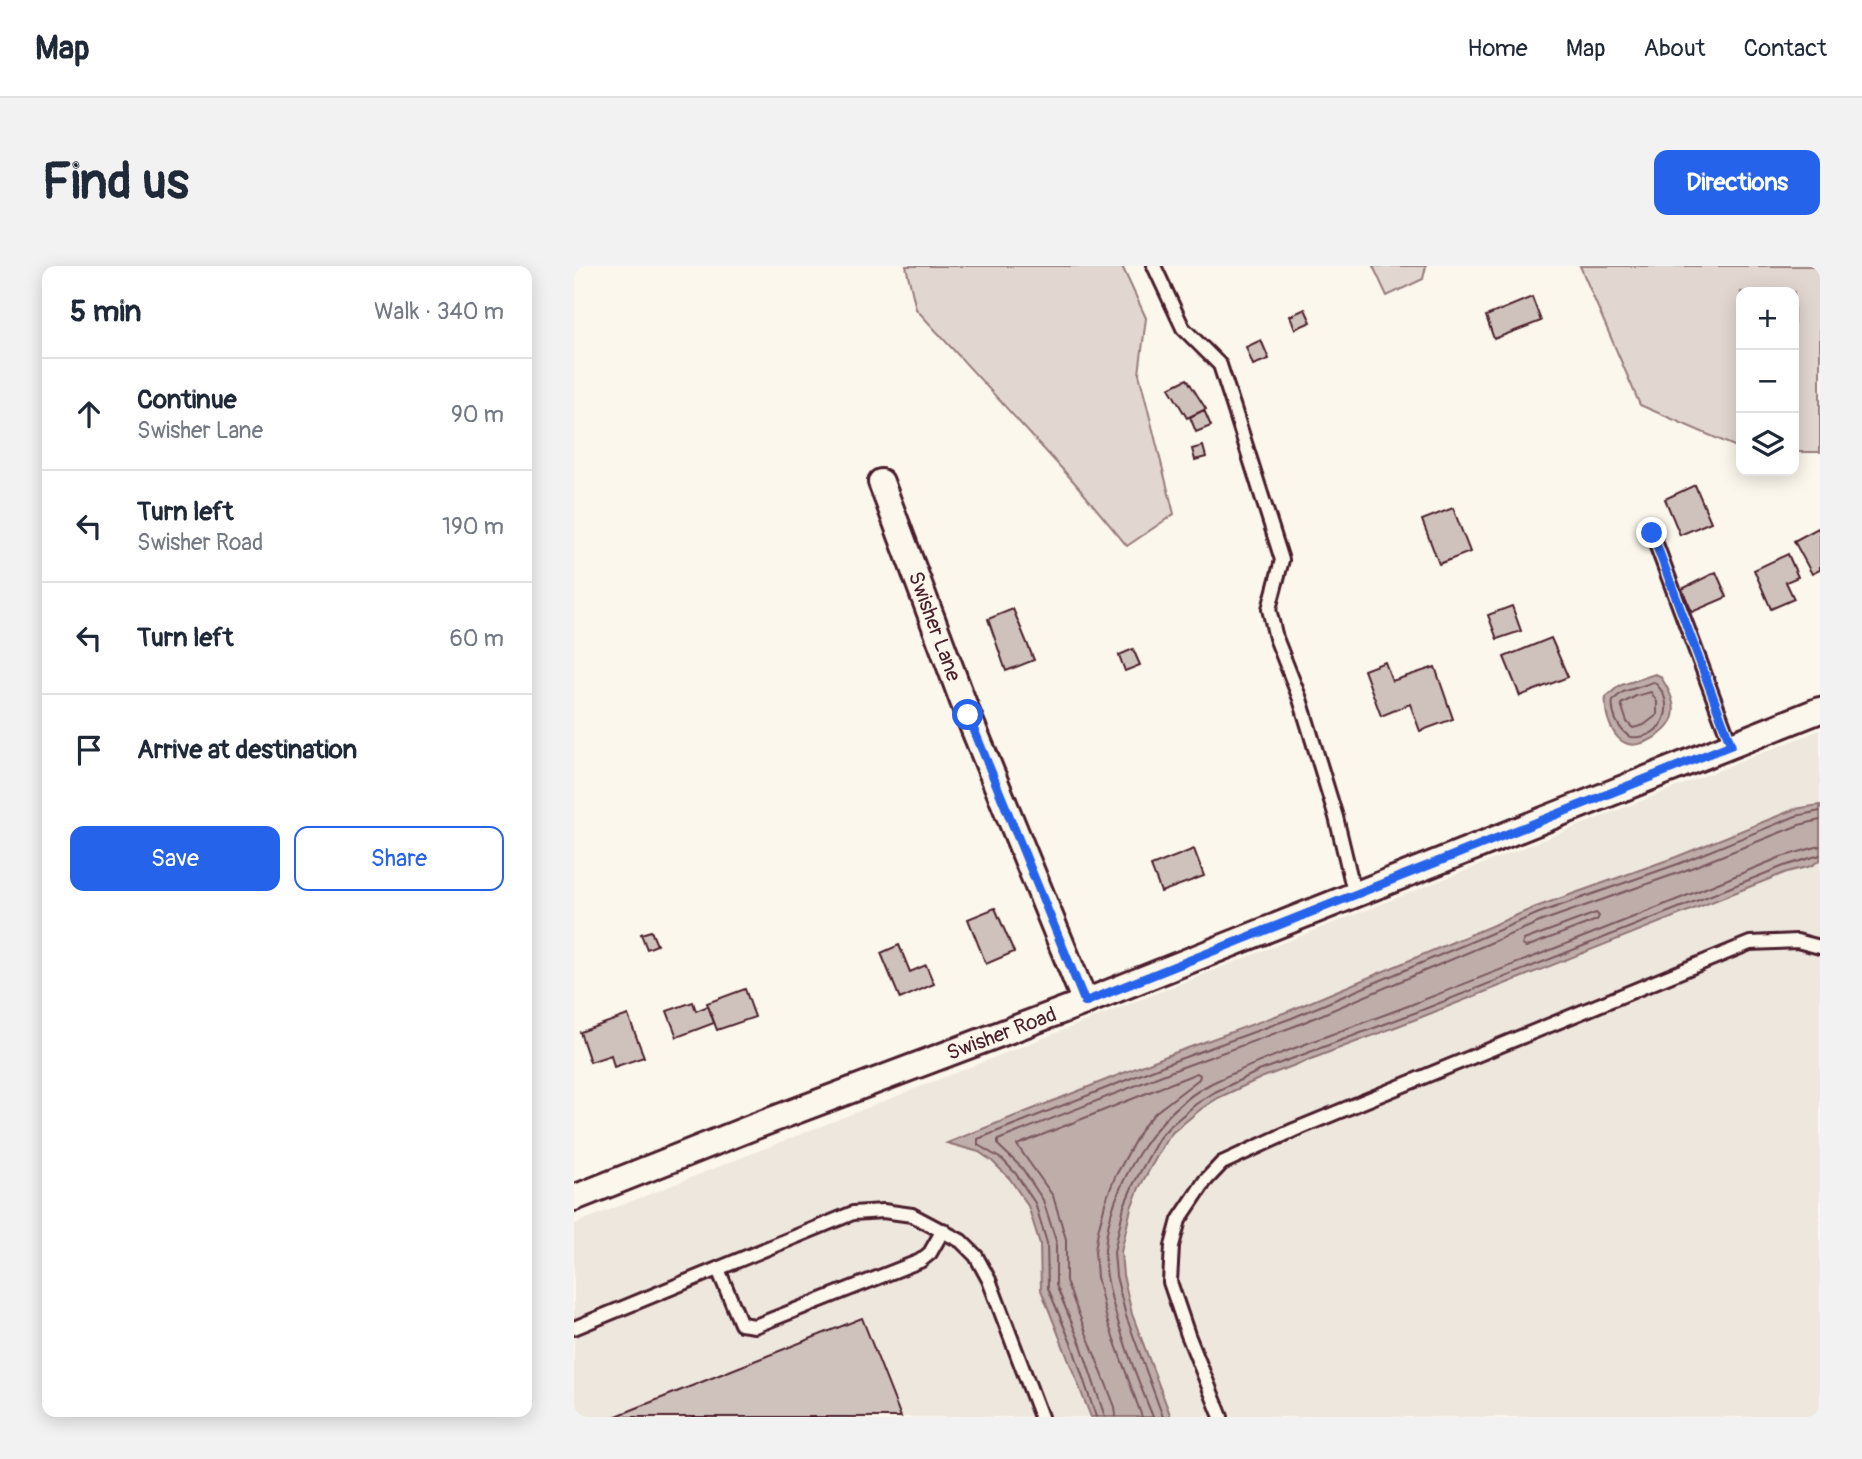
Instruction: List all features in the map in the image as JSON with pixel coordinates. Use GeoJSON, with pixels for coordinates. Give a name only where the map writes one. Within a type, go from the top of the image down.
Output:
{"type":"FeatureCollection","features":[{"type":"Feature","properties":{"kind":"street","name":"Swisher Lane"},"geometry":{"type":"LineString","coordinates":[[881,482],[968,715],[1085,1002]]}},
{"type":"Feature","properties":{"kind":"street","name":"Swisher Road"},"geometry":{"type":"LineString","coordinates":[[574,1198],[753,1127],[1085,1002],[1820,710]]}},
{"type":"Feature","properties":{"kind":"lane"},"geometry":{"type":"LineString","coordinates":[[1154,266],[1183,328],[1220,365],[1282,560],[1269,609],[1274,629],[1300,699],[1336,817],[1355,896]]}},
{"type":"Feature","properties":{"kind":"lane"},"geometry":{"type":"LineString","coordinates":[[1652,533],[1731,745]]}},
{"type":"Feature","properties":{"kind":"lane"},"geometry":{"type":"LineString","coordinates":[[1221,1417],[1170,1282],[1172,1246],[1179,1220],[1205,1181],[1222,1163],[1294,1130],[1750,943],[1797,941],[1820,947]]}},
{"type":"Feature","properties":{"kind":"lane"},"geometry":{"type":"LineString","coordinates":[[574,1328],[853,1213],[912,1215],[961,1241],[975,1255],[989,1280],[1041,1417]]}},
{"type":"Feature","properties":{"kind":"lane"},"geometry":{"type":"LineString","coordinates":[[718,1269],[741,1324],[755,1326],[920,1261],[930,1253],[943,1230]]}},
{"type":"Feature","properties":{"kind":"shaded area"},"geometry":{"type":"Polygon","coordinates":[[[906,266],[1122,266],[1146,318],[1139,374],[1174,514],[1127,546],[1075,483],[916,309],[906,266]]]}},
{"type":"Feature","properties":{"kind":"shaded area"},"geometry":{"type":"Polygon","coordinates":[[[1373,266],[1426,266],[1423,279],[1387,296],[1373,266]]]}},
{"type":"Feature","properties":{"kind":"shaded area"},"geometry":{"type":"Polygon","coordinates":[[[1580,266],[1820,266],[1820,452],[1799,452],[1799,287],[1736,287],[1736,447],[1640,405],[1580,266]]]}},
{"type":"Feature","properties":{"kind":"shaded area"},"geometry":{"type":"Polygon","coordinates":[[[1820,730],[1820,1417],[574,1417],[574,1224],[1820,730]]]}},
{"type":"Feature","properties":{"kind":"water"},"geometry":{"type":"Polygon","coordinates":[[[1655,674],[1660,676],[1671,695],[1674,712],[1672,720],[1668,727],[1650,740],[1628,744],[1613,731],[1606,710],[1606,697],[1619,686],[1655,674]]]}},
{"type":"Feature","properties":{"kind":"water"},"geometry":{"type":"Polygon","coordinates":[[[1820,805],[1820,860],[1811,866],[1787,872],[1261,1078],[1218,1098],[1173,1132],[1139,1188],[1131,1208],[1121,1252],[1132,1314],[1171,1417],[1091,1417],[1041,1290],[1040,1244],[1028,1206],[1010,1179],[992,1161],[979,1152],[947,1143],[1174,1053],[1289,1011],[1536,907],[1676,857],[1795,809],[1820,805]]]}},
{"type":"Feature","properties":{"kind":"building"},"geometry":{"type":"Polygon","coordinates":[[[1532,297],[1541,321],[1494,339],[1486,316],[1532,297]]]}},
{"type":"Feature","properties":{"kind":"building"},"geometry":{"type":"Polygon","coordinates":[[[1305,309],[1311,322],[1295,329],[1290,316],[1305,309]]]}},
{"type":"Feature","properties":{"kind":"building"},"geometry":{"type":"Polygon","coordinates":[[[1261,340],[1269,359],[1253,365],[1246,347],[1261,340]]]}},
{"type":"Feature","properties":{"kind":"building"},"geometry":{"type":"Polygon","coordinates":[[[1187,379],[1206,409],[1187,418],[1169,388],[1187,379]]]}},
{"type":"Feature","properties":{"kind":"building"},"geometry":{"type":"Polygon","coordinates":[[[1204,410],[1211,426],[1196,432],[1190,417],[1204,410]]]}},
{"type":"Feature","properties":{"kind":"building"},"geometry":{"type":"Polygon","coordinates":[[[1203,446],[1206,457],[1195,460],[1192,449],[1203,446]]]}},
{"type":"Feature","properties":{"kind":"building"},"geometry":{"type":"Polygon","coordinates":[[[1695,485],[1711,522],[1680,535],[1665,499],[1695,485]]]}},
{"type":"Feature","properties":{"kind":"building"},"geometry":{"type":"Polygon","coordinates":[[[1453,508],[1470,552],[1439,564],[1422,520],[1453,508]]]}},
{"type":"Feature","properties":{"kind":"building"},"geometry":{"type":"Polygon","coordinates":[[[1818,528],[1820,570],[1812,574],[1794,541],[1818,528]]]}},
{"type":"Feature","properties":{"kind":"building"},"geometry":{"type":"Polygon","coordinates":[[[1788,554],[1798,577],[1786,582],[1794,599],[1771,609],[1754,570],[1788,554]]]}},
{"type":"Feature","properties":{"kind":"building"},"geometry":{"type":"Polygon","coordinates":[[[1716,572],[1727,597],[1692,612],[1682,589],[1716,572]]]}},
{"type":"Feature","properties":{"kind":"building"},"geometry":{"type":"Polygon","coordinates":[[[1512,606],[1521,631],[1497,639],[1488,615],[1512,606]]]}},
{"type":"Feature","properties":{"kind":"building"},"geometry":{"type":"Polygon","coordinates":[[[1013,609],[1034,660],[1006,671],[988,619],[1013,609]]]}},
{"type":"Feature","properties":{"kind":"building"},"geometry":{"type":"Polygon","coordinates":[[[1551,638],[1568,677],[1520,696],[1504,657],[1551,638]]]}},
{"type":"Feature","properties":{"kind":"building"},"geometry":{"type":"Polygon","coordinates":[[[1133,649],[1140,665],[1125,671],[1119,655],[1133,649]]]}},
{"type":"Feature","properties":{"kind":"building"},"geometry":{"type":"Polygon","coordinates":[[[1385,662],[1392,681],[1435,667],[1453,719],[1420,731],[1410,704],[1381,716],[1364,670],[1385,662]]]}},
{"type":"Feature","properties":{"kind":"building"},"geometry":{"type":"Polygon","coordinates":[[[1194,849],[1204,876],[1161,892],[1151,866],[1194,849]]]}},
{"type":"Feature","properties":{"kind":"building"},"geometry":{"type":"Polygon","coordinates":[[[995,908],[1014,952],[986,964],[968,919],[995,908]]]}},
{"type":"Feature","properties":{"kind":"building"},"geometry":{"type":"Polygon","coordinates":[[[651,931],[657,945],[647,949],[641,934],[651,931]]]}},
{"type":"Feature","properties":{"kind":"building"},"geometry":{"type":"Polygon","coordinates":[[[899,945],[910,972],[926,965],[934,984],[900,999],[881,953],[899,945]]]}},
{"type":"Feature","properties":{"kind":"building"},"geometry":{"type":"Polygon","coordinates":[[[745,989],[755,1017],[717,1030],[707,1003],[745,989]]]}},
{"type":"Feature","properties":{"kind":"building"},"geometry":{"type":"Polygon","coordinates":[[[693,1002],[696,1011],[708,1006],[714,1023],[677,1037],[667,1011],[693,1002]]]}},
{"type":"Feature","properties":{"kind":"building"},"geometry":{"type":"Polygon","coordinates":[[[628,1015],[644,1057],[614,1067],[611,1055],[590,1062],[580,1032],[628,1015]]]}},
{"type":"Feature","properties":{"kind":"building"},"geometry":{"type":"Polygon","coordinates":[[[862,1318],[901,1417],[614,1417],[862,1318]]]}},
{"type":"Feature","properties":{"kind":"route"},"geometry":{"type":"LineString","coordinates":[[968,715],[1085,1002],[1731,745],[1652,533]]}}]}
